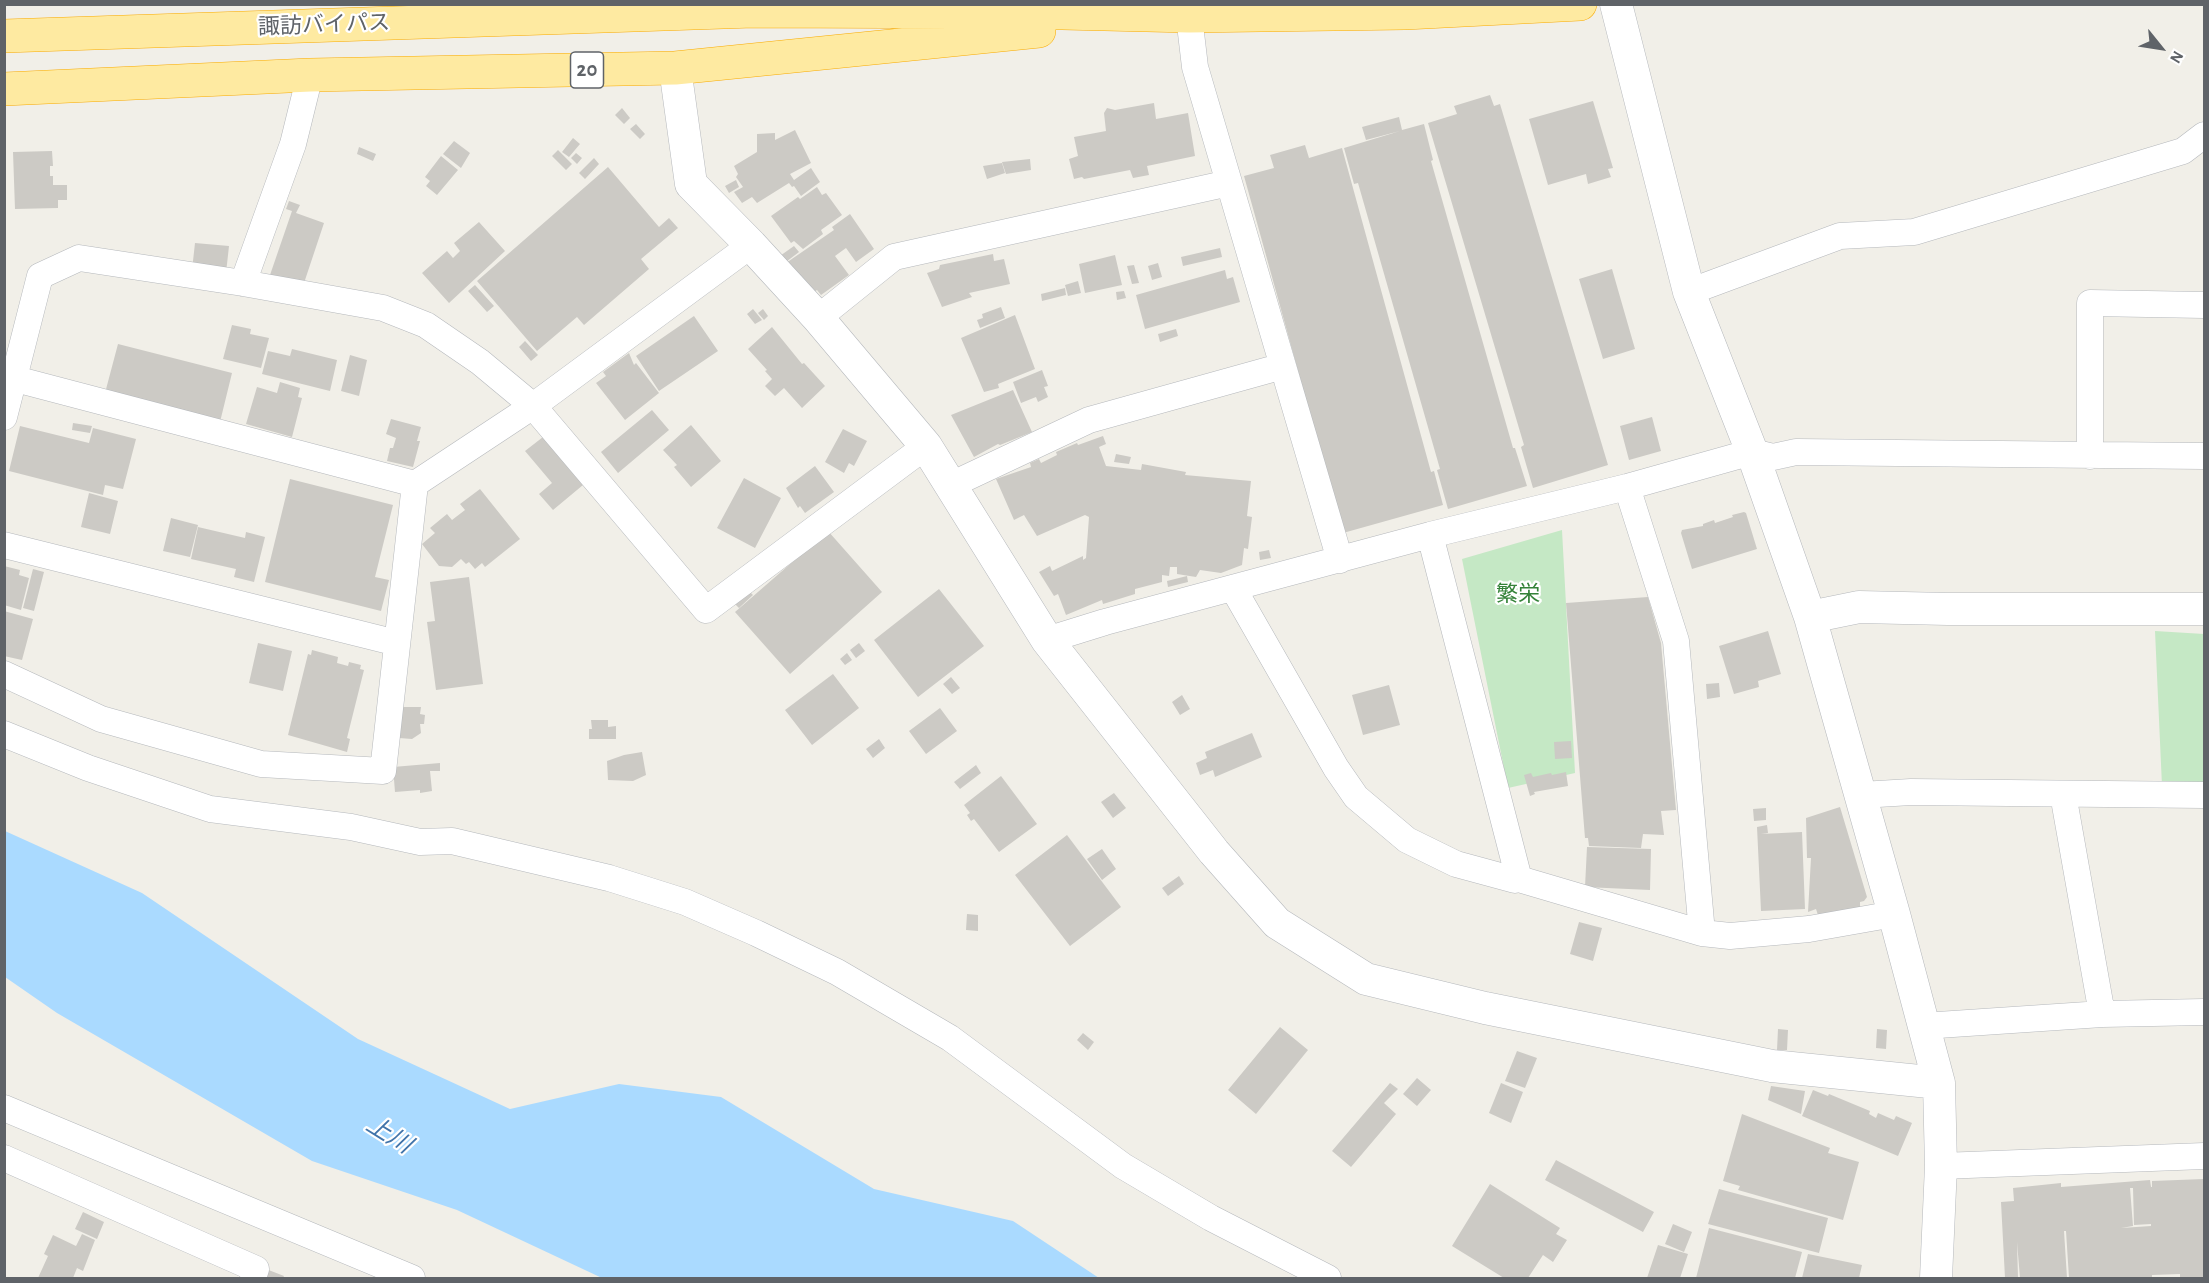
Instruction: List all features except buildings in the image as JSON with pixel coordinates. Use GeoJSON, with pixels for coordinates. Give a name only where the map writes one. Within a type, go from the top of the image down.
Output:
{"type":"FeatureCollection","features":[{"type":"Feature","properties":{"kind":"highway","name":"諏訪バイパス"},"geometry":{"type":"LineString","coordinates":[[4,26],[644,4]]}},
{"type":"Feature","properties":{"kind":"highway","name":"諏訪バイパス"},"geometry":{"type":"LineString","coordinates":[[4,36],[753,11],[1020,12],[1176,16],[1405,14],[1580,4]]}},
{"type":"Feature","properties":{"kind":"highway","name":"20"},"geometry":{"type":"LineString","coordinates":[[4,89],[310,75],[675,68],[986,36],[1158,23],[1176,16]]}},
{"type":"Feature","properties":{"kind":"street"},"geometry":{"type":"LineString","coordinates":[[1616,4],[1689,292],[1752,452],[1810,617],[1939,1083],[1941,1166],[1936,1278]]}},
{"type":"Feature","properties":{"kind":"street"},"geometry":{"type":"LineString","coordinates":[[1176,16],[1195,67],[1340,560]]}},
{"type":"Feature","properties":{"kind":"street"},"geometry":{"type":"LineString","coordinates":[[675,68],[692,184],[818,318],[926,446],[1047,640],[1214,852],[1277,922],[1366,979],[1485,1008],[1772,1066],[1939,1083]]}},
{"type":"Feature","properties":{"kind":"street"},"geometry":{"type":"LineString","coordinates":[[243,283],[293,144],[310,75]]}},
{"type":"Feature","properties":{"kind":"street"},"geometry":{"type":"LineString","coordinates":[[1689,292],[1840,236],[1914,232],[2183,151],[2205,135]]}},
{"type":"Feature","properties":{"kind":"street"},"geometry":{"type":"LineString","coordinates":[[818,318],[894,257],[1229,183]]}},
{"type":"Feature","properties":{"kind":"street"},"geometry":{"type":"LineString","coordinates":[[10,377],[415,484],[533,406],[751,245]]}},
{"type":"Feature","properties":{"kind":"street"},"geometry":{"type":"LineString","coordinates":[[4,417],[10,377],[40,276],[79,258],[243,283],[383,308],[426,325],[480,362],[533,406],[706,610],[926,446]]}},
{"type":"Feature","properties":{"kind":"street"},"geometry":{"type":"LineString","coordinates":[[2090,456],[2090,303],[2205,305]]}},
{"type":"Feature","properties":{"kind":"street"},"geometry":{"type":"LineString","coordinates":[[951,485],[1089,420],[1283,366]]}},
{"type":"Feature","properties":{"kind":"street"},"geometry":{"type":"LineString","coordinates":[[1047,640],[1105,622],[1430,535],[1627,487],[1752,452],[1773,457],[1796,452],[2205,456]]}},
{"type":"Feature","properties":{"kind":"street"},"geometry":{"type":"LineString","coordinates":[[4,674],[101,719],[261,764],[383,771],[415,484]]}},
{"type":"Feature","properties":{"kind":"street"},"geometry":{"type":"LineString","coordinates":[[1627,487],[1676,641],[1702,933]]}},
{"type":"Feature","properties":{"kind":"street"},"geometry":{"type":"LineString","coordinates":[[1430,535],[1519,879]]}},
{"type":"Feature","properties":{"kind":"street"},"geometry":{"type":"LineString","coordinates":[[4,545],[397,643]]}},
{"type":"Feature","properties":{"kind":"street"},"geometry":{"type":"LineString","coordinates":[[1233,588],[1336,768],[1356,797],[1407,840],[1456,864],[1515,880],[1519,879],[1702,933],[1730,936],[1809,929],[1894,914]]}},
{"type":"Feature","properties":{"kind":"street"},"geometry":{"type":"LineString","coordinates":[[1810,617],[1859,607],[2205,609]]}},
{"type":"Feature","properties":{"kind":"street"},"geometry":{"type":"LineString","coordinates":[[4,734],[88,768],[210,809],[351,827],[420,842],[452,841],[609,878],[685,902],[837,972],[950,1038],[1123,1166],[1211,1218],[1328,1278]]}},
{"type":"Feature","properties":{"kind":"street"},"geometry":{"type":"LineString","coordinates":[[1861,795],[1911,792],[2205,795]]}},
{"type":"Feature","properties":{"kind":"street"},"geometry":{"type":"LineString","coordinates":[[2063,794],[2102,1014]]}},
{"type":"Feature","properties":{"kind":"street"},"geometry":{"type":"LineString","coordinates":[[1923,1026],[2102,1014],[2205,1012]]}},
{"type":"Feature","properties":{"kind":"street"},"geometry":{"type":"LineString","coordinates":[[4,1108],[412,1278]]}},
{"type":"Feature","properties":{"kind":"street"},"geometry":{"type":"LineString","coordinates":[[1941,1166],[2205,1156]]}},
{"type":"Feature","properties":{"kind":"street"},"geometry":{"type":"LineString","coordinates":[[4,1158],[256,1269],[254,1278]]}},
{"type":"Feature","properties":{"kind":"street"},"geometry":{"type":"LineString","coordinates":[[1211,1218],[1232,1238],[1303,1278]]}},
{"type":"Feature","properties":{"kind":"green space","name":"繁栄"},"geometry":{"type":"Polygon","coordinates":[[[1562,530],[1575,773],[1508,788],[1462,559],[1562,530]]]}},
{"type":"Feature","properties":{"kind":"green space"},"geometry":{"type":"Polygon","coordinates":[[[2155,631],[2204,634],[2204,789],[2162,786],[2155,631]]]}},
{"type":"Feature","properties":{"kind":"water","name":"上川"},"geometry":{"type":"Polygon","coordinates":[[[5,831],[142,893],[358,1039],[510,1109],[619,1084],[721,1097],[874,1189],[1013,1221],[1099,1278],[602,1278],[457,1210],[312,1161],[57,1013],[5,977],[5,831]]]}}]}
